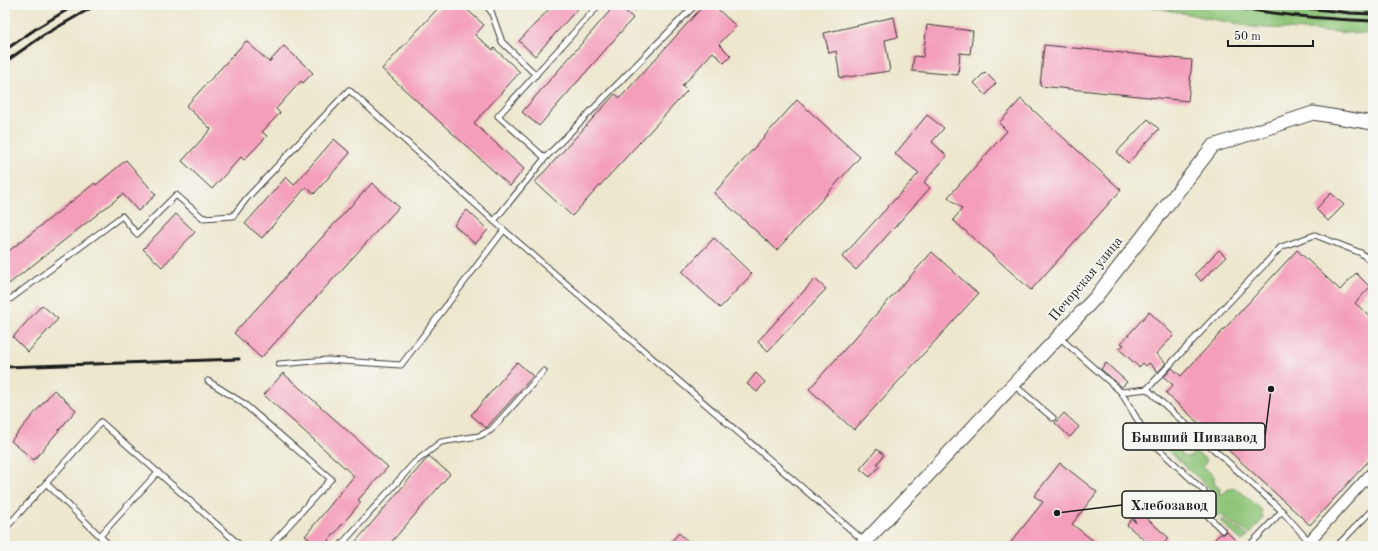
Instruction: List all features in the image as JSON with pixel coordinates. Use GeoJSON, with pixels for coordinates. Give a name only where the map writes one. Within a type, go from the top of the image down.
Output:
{"type":"FeatureCollection","features":[{"type":"Feature","properties":{"kind":"street","name":"Печорская улица"},"geometry":{"type":"LineString","coordinates":[[863,544],[1095,298],[1213,146],[1313,112],[1373,123]]}},
{"type":"Feature","properties":{"kind":"street"},"geometry":{"type":"LineString","coordinates":[[1309,545],[1373,471]]}},
{"type":"Feature","properties":{"kind":"lane"},"geometry":{"type":"LineString","coordinates":[[485,5],[491,11],[502,42],[536,74]]}},
{"type":"Feature","properties":{"kind":"lane"},"geometry":{"type":"LineString","coordinates":[[545,158],[498,116],[599,5]]}},
{"type":"Feature","properties":{"kind":"lane"},"geometry":{"type":"LineString","coordinates":[[630,5],[634,7],[646,5]]}},
{"type":"Feature","properties":{"kind":"lane"},"geometry":{"type":"LineString","coordinates":[[494,221],[545,158],[695,5]]}},
{"type":"Feature","properties":{"kind":"lane"},"geometry":{"type":"LineString","coordinates":[[5,303],[122,216],[137,234],[176,195],[203,218],[233,216],[349,90],[504,230],[863,544]]}},
{"type":"Feature","properties":{"kind":"lane"},"geometry":{"type":"LineString","coordinates":[[279,364],[327,360],[401,364],[504,230]]}},
{"type":"Feature","properties":{"kind":"lane"},"geometry":{"type":"LineString","coordinates":[[1121,392],[1147,389],[1280,247],[1315,235],[1361,253],[1373,264]]}},
{"type":"Feature","properties":{"kind":"lane"},"geometry":{"type":"LineString","coordinates":[[1059,337],[1121,392],[1150,441],[1204,492],[1207,515],[1222,530]]}},
{"type":"Feature","properties":{"kind":"lane"},"geometry":{"type":"LineString","coordinates":[[340,546],[414,463],[441,442],[479,436],[491,430],[544,372]]}},
{"type":"Feature","properties":{"kind":"lane"},"geometry":{"type":"LineString","coordinates":[[208,381],[243,403],[331,479],[270,546]]}},
{"type":"Feature","properties":{"kind":"lane"},"geometry":{"type":"LineString","coordinates":[[1014,384],[1053,418]]}},
{"type":"Feature","properties":{"kind":"lane"},"geometry":{"type":"LineString","coordinates":[[1147,389],[1282,511],[1309,545]]}},
{"type":"Feature","properties":{"kind":"lane"},"geometry":{"type":"LineString","coordinates":[[5,529],[101,422],[241,546]]}},
{"type":"Feature","properties":{"kind":"lane"},"geometry":{"type":"LineString","coordinates":[[100,536],[158,472]]}},
{"type":"Feature","properties":{"kind":"lane"},"geometry":{"type":"LineString","coordinates":[[46,483],[110,546]]}},
{"type":"Feature","properties":{"kind":"lane"},"geometry":{"type":"LineString","coordinates":[[1337,546],[1373,509]]}},
{"type":"Feature","properties":{"kind":"lane"},"geometry":{"type":"LineString","coordinates":[[1248,546],[1282,511]]}},
{"type":"Feature","properties":{"kind":"green space"},"geometry":{"type":"Polygon","coordinates":[[[1142,5],[1373,5],[1373,34],[1252,27],[1142,5]]]}},
{"type":"Feature","properties":{"kind":"green space"},"geometry":{"type":"Polygon","coordinates":[[[1169,430],[1180,442],[1182,456],[1191,457],[1194,451],[1207,460],[1203,467],[1214,476],[1214,483],[1220,489],[1219,494],[1225,493],[1227,490],[1233,488],[1241,492],[1261,509],[1263,519],[1250,534],[1224,518],[1224,514],[1218,517],[1212,513],[1214,496],[1209,488],[1158,441],[1169,430]]]}},
{"type":"Feature","properties":{"kind":"green space"},"geometry":{"type":"Polygon","coordinates":[[[1222,519],[1248,536],[1242,541],[1220,521],[1222,519]]]}},
{"type":"Feature","properties":{"kind":"green space"},"geometry":{"type":"Polygon","coordinates":[[[1373,533],[1373,546],[1362,546],[1373,533]]]}},
{"type":"Feature","properties":{"kind":"building"},"geometry":{"type":"Polygon","coordinates":[[[441,5],[462,5],[484,25],[475,35],[493,50],[494,48],[520,72],[474,123],[524,169],[510,186],[382,69],[441,5]]]}},
{"type":"Feature","properties":{"kind":"building"},"geometry":{"type":"Polygon","coordinates":[[[553,5],[581,5],[535,56],[519,41],[553,5]]]}},
{"type":"Feature","properties":{"kind":"building"},"geometry":{"type":"Polygon","coordinates":[[[615,5],[619,5],[633,18],[539,126],[522,112],[615,5]]]}},
{"type":"Feature","properties":{"kind":"building"},"geometry":{"type":"Polygon","coordinates":[[[704,5],[713,5],[736,26],[719,44],[731,56],[724,63],[713,52],[682,86],[687,91],[572,216],[535,182],[615,94],[620,98],[704,5]]]}},
{"type":"Feature","properties":{"kind":"building"},"geometry":{"type":"Polygon","coordinates":[[[894,17],[898,37],[885,40],[890,71],[840,78],[836,51],[829,53],[824,33],[894,17]]]}},
{"type":"Feature","properties":{"kind":"building"},"geometry":{"type":"Polygon","coordinates":[[[927,25],[973,31],[970,54],[960,53],[958,75],[912,71],[914,56],[923,57],[927,25]]]}},
{"type":"Feature","properties":{"kind":"building"},"geometry":{"type":"Polygon","coordinates":[[[246,41],[269,62],[284,46],[313,73],[303,83],[301,81],[276,109],[280,113],[262,132],[267,136],[244,160],[241,157],[212,189],[182,161],[211,129],[186,106],[246,41]]]}},
{"type":"Feature","properties":{"kind":"building"},"geometry":{"type":"Polygon","coordinates":[[[1044,45],[1192,60],[1188,101],[1040,86],[1044,45]]]}},
{"type":"Feature","properties":{"kind":"building"},"geometry":{"type":"Polygon","coordinates":[[[985,72],[996,83],[986,95],[974,83],[985,72]]]}},
{"type":"Feature","properties":{"kind":"building"},"geometry":{"type":"Polygon","coordinates":[[[1021,99],[1121,190],[1031,290],[953,220],[962,209],[948,197],[1007,131],[999,123],[1021,99]]]}},
{"type":"Feature","properties":{"kind":"building"},"geometry":{"type":"Polygon","coordinates":[[[797,100],[860,157],[777,250],[714,193],[797,100]]]}},
{"type":"Feature","properties":{"kind":"building"},"geometry":{"type":"Polygon","coordinates":[[[927,115],[944,128],[932,142],[947,156],[924,182],[930,188],[856,270],[842,257],[919,173],[895,154],[927,115]]]}},
{"type":"Feature","properties":{"kind":"building"},"geometry":{"type":"Polygon","coordinates":[[[1148,119],[1159,129],[1128,163],[1117,152],[1148,119]]]}},
{"type":"Feature","properties":{"kind":"building"},"geometry":{"type":"Polygon","coordinates":[[[334,139],[350,153],[314,194],[306,187],[262,238],[245,224],[286,177],[294,185],[334,139]]]}},
{"type":"Feature","properties":{"kind":"building"},"geometry":{"type":"Polygon","coordinates":[[[126,160],[156,195],[138,211],[123,194],[5,287],[5,254],[95,183],[96,185],[126,160]]]}},
{"type":"Feature","properties":{"kind":"building"},"geometry":{"type":"Polygon","coordinates":[[[372,183],[399,207],[261,358],[234,333],[372,183]]]}},
{"type":"Feature","properties":{"kind":"building"},"geometry":{"type":"Polygon","coordinates":[[[1331,193],[1344,205],[1328,221],[1316,209],[1331,193]]]}},
{"type":"Feature","properties":{"kind":"building"},"geometry":{"type":"Polygon","coordinates":[[[467,210],[488,230],[475,244],[454,225],[467,210]]]}},
{"type":"Feature","properties":{"kind":"building"},"geometry":{"type":"Polygon","coordinates":[[[176,214],[195,232],[162,267],[143,249],[176,214]]]}},
{"type":"Feature","properties":{"kind":"building"},"geometry":{"type":"Polygon","coordinates":[[[714,238],[752,274],[720,308],[682,272],[714,238]]]}},
{"type":"Feature","properties":{"kind":"building"},"geometry":{"type":"Polygon","coordinates":[[[1219,250],[1226,257],[1201,281],[1195,274],[1219,250]]]}},
{"type":"Feature","properties":{"kind":"building"},"geometry":{"type":"Polygon","coordinates":[[[1297,250],[1340,290],[1356,273],[1370,287],[1355,303],[1373,319],[1373,456],[1310,525],[1166,393],[1173,385],[1164,377],[1172,368],[1181,376],[1297,250]]]}},
{"type":"Feature","properties":{"kind":"building"},"geometry":{"type":"Polygon","coordinates":[[[932,252],[978,294],[854,430],[809,389],[932,252]]]}},
{"type":"Feature","properties":{"kind":"building"},"geometry":{"type":"Polygon","coordinates":[[[815,279],[826,289],[768,351],[758,341],[815,279]]]}},
{"type":"Feature","properties":{"kind":"building"},"geometry":{"type":"Polygon","coordinates":[[[42,305],[58,319],[28,352],[13,337],[42,305]]]}},
{"type":"Feature","properties":{"kind":"building"},"geometry":{"type":"Polygon","coordinates":[[[1149,312],[1174,335],[1156,354],[1166,363],[1158,372],[1149,363],[1146,366],[1143,363],[1139,367],[1119,349],[1124,345],[1121,343],[1149,312]]]}},
{"type":"Feature","properties":{"kind":"building"},"geometry":{"type":"Polygon","coordinates":[[[517,362],[533,376],[486,428],[471,415],[517,362]]]}},
{"type":"Feature","properties":{"kind":"building"},"geometry":{"type":"Polygon","coordinates":[[[1106,363],[1127,382],[1122,387],[1101,369],[1106,363]]]}},
{"type":"Feature","properties":{"kind":"building"},"geometry":{"type":"Polygon","coordinates":[[[283,373],[388,467],[358,500],[361,502],[324,546],[317,546],[305,536],[354,476],[264,395],[283,373]]]}},
{"type":"Feature","properties":{"kind":"building"},"geometry":{"type":"Polygon","coordinates":[[[756,373],[765,382],[757,392],[747,384],[756,373]]]}},
{"type":"Feature","properties":{"kind":"building"},"geometry":{"type":"Polygon","coordinates":[[[54,390],[76,410],[34,460],[11,441],[54,390]]]}},
{"type":"Feature","properties":{"kind":"building"},"geometry":{"type":"Polygon","coordinates":[[[1064,413],[1079,427],[1070,437],[1055,423],[1064,413]]]}},
{"type":"Feature","properties":{"kind":"building"},"geometry":{"type":"Polygon","coordinates":[[[877,449],[884,455],[877,464],[880,466],[870,477],[860,469],[877,449]]]}},
{"type":"Feature","properties":{"kind":"building"},"geometry":{"type":"Polygon","coordinates":[[[429,456],[450,474],[388,546],[352,546],[429,456]]]}},
{"type":"Feature","properties":{"kind":"building"},"geometry":{"type":"Polygon","coordinates":[[[1060,463],[1097,492],[1072,524],[1100,546],[1008,546],[1043,502],[1034,496],[1060,463]]]}},
{"type":"Feature","properties":{"kind":"building"},"geometry":{"type":"Polygon","coordinates":[[[1137,510],[1169,538],[1161,546],[1151,546],[1127,525],[1132,519],[1136,523],[1132,515],[1137,510]]]}},
{"type":"Feature","properties":{"kind":"building"},"geometry":{"type":"Polygon","coordinates":[[[1226,531],[1241,546],[1208,546],[1220,534],[1223,534],[1226,531]]]}},
{"type":"Feature","properties":{"kind":"building"},"geometry":{"type":"Polygon","coordinates":[[[679,533],[693,546],[667,546],[679,533]]]}},
{"type":"Feature","properties":{"kind":"railway"},"geometry":{"type":"LineString","coordinates":[[5,50],[37,28],[75,5]]}},
{"type":"Feature","properties":{"kind":"railway"},"geometry":{"type":"LineString","coordinates":[[5,62],[44,35],[96,5]]}},
{"type":"Feature","properties":{"kind":"railway"},"geometry":{"type":"LineString","coordinates":[[1224,5],[1298,16],[1373,21]]}},
{"type":"Feature","properties":{"kind":"railway"},"geometry":{"type":"LineString","coordinates":[[1280,5],[1350,13],[1373,14]]}},
{"type":"Feature","properties":{"kind":"railway"},"geometry":{"type":"LineString","coordinates":[[5,367],[239,359]]}},
{"type":"Feature","properties":{"kind":"place","name":"Бывший Пивзавод"},"geometry":{"type":"Point","coordinates":[1271,389]}},
{"type":"Feature","properties":{"kind":"place","name":"Хлебозавод"},"geometry":{"type":"Point","coordinates":[1057,513]}}]}
